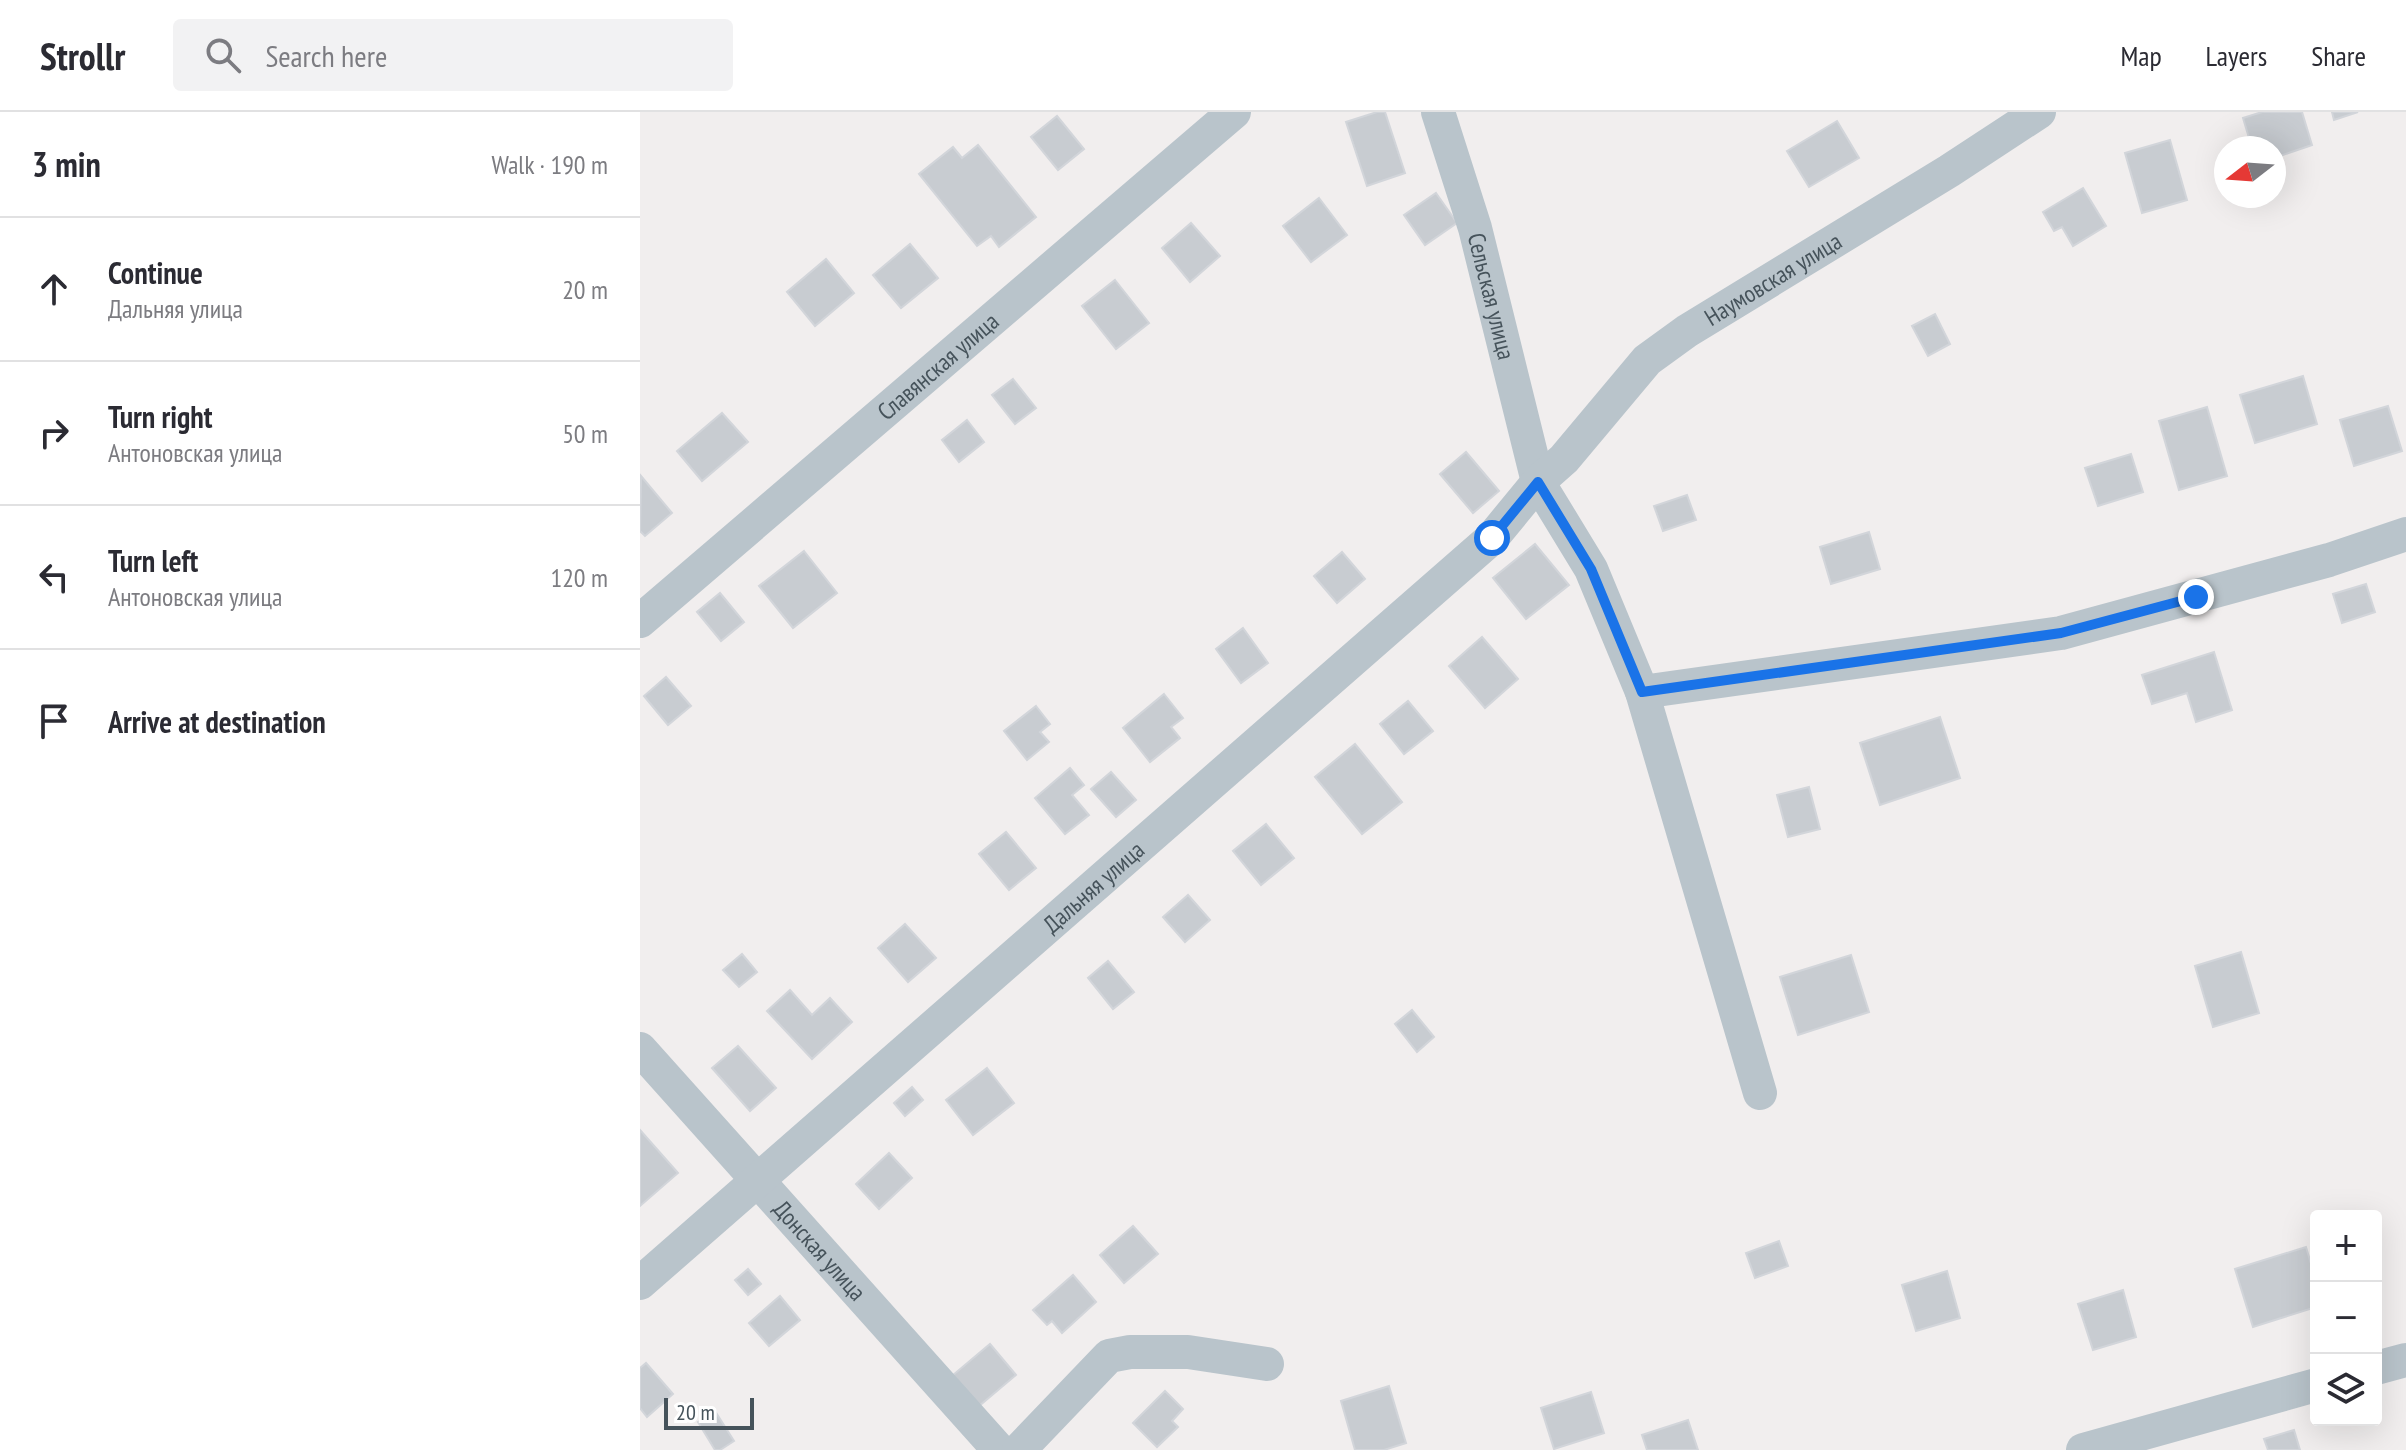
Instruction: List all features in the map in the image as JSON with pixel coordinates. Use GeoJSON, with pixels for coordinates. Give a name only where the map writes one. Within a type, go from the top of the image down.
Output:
{"type":"FeatureCollection","features":[{"type":"Feature","properties":{"kind":"street","name":"Славянская улица"},"geometry":{"type":"LineString","coordinates":[[640,621],[1234,112]]}},
{"type":"Feature","properties":{"kind":"street","name":"Сельская улица"},"geometry":{"type":"LineString","coordinates":[[1438,112],[1475,228],[1538,482],[1591,569],[1642,692],[1760,1093]]}},
{"type":"Feature","properties":{"kind":"street","name":"Наумовская улица"},"geometry":{"type":"LineString","coordinates":[[1538,482],[1564,459],[1647,360],[1687,331],[1949,171],[2039,112]]}},
{"type":"Feature","properties":{"kind":"street","name":"Дальняя улица"},"geometry":{"type":"LineString","coordinates":[[640,1283],[1492,538],[1538,482]]}},
{"type":"Feature","properties":{"kind":"street"},"geometry":{"type":"LineString","coordinates":[[1642,692],[2061,633],[2329,560],[2406,534]]}},
{"type":"Feature","properties":{"kind":"street","name":"Донская улица"},"geometry":{"type":"LineString","coordinates":[[640,1049],[999,1450]]}},
{"type":"Feature","properties":{"kind":"street"},"geometry":{"type":"LineString","coordinates":[[1019,1450],[1109,1356],[1130,1352],[1188,1352],[1267,1364]]}},
{"type":"Feature","properties":{"kind":"street"},"geometry":{"type":"LineString","coordinates":[[2382,1366],[2406,1360]]}},
{"type":"Feature","properties":{"kind":"street"},"geometry":{"type":"LineString","coordinates":[[2083,1450],[2310,1387]]}},
{"type":"Feature","properties":{"kind":"building"},"geometry":{"type":"Polygon","coordinates":[[[1385,112],[1405,173],[1367,186],[1346,122],[1385,112]]]}},
{"type":"Feature","properties":{"kind":"building"},"geometry":{"type":"Polygon","coordinates":[[[2262,112],[2302,112],[2312,145],[2286,154],[2286,136],[2248,136],[2243,118],[2262,112]]]}},
{"type":"Feature","properties":{"kind":"building"},"geometry":{"type":"Polygon","coordinates":[[[2332,112],[2358,112],[2334,120],[2332,112]]]}},
{"type":"Feature","properties":{"kind":"building"},"geometry":{"type":"Polygon","coordinates":[[[1057,116],[1084,149],[1058,170],[1031,137],[1057,116]]]}},
{"type":"Feature","properties":{"kind":"building"},"geometry":{"type":"Polygon","coordinates":[[[1837,121],[1859,158],[1809,187],[1787,151],[1837,121]]]}},
{"type":"Feature","properties":{"kind":"building"},"geometry":{"type":"Polygon","coordinates":[[[2170,140],[2187,200],[2142,213],[2125,153],[2170,140]]]}},
{"type":"Feature","properties":{"kind":"building"},"geometry":{"type":"Polygon","coordinates":[[[978,145],[1036,217],[999,247],[991,236],[977,246],[919,174],[953,147],[962,158],[978,145]]]}},
{"type":"Feature","properties":{"kind":"building"},"geometry":{"type":"Polygon","coordinates":[[[2083,188],[2106,226],[2073,246],[2062,227],[2054,231],[2043,212],[2083,188]]]}},
{"type":"Feature","properties":{"kind":"building"},"geometry":{"type":"Polygon","coordinates":[[[1436,193],[1457,223],[1425,245],[1404,215],[1436,193]]]}},
{"type":"Feature","properties":{"kind":"building"},"geometry":{"type":"Polygon","coordinates":[[[1319,198],[1347,235],[1311,262],[1283,226],[1319,198]]]}},
{"type":"Feature","properties":{"kind":"building"},"geometry":{"type":"Polygon","coordinates":[[[1191,223],[1220,256],[1190,282],[1162,248],[1191,223]]]}},
{"type":"Feature","properties":{"kind":"building"},"geometry":{"type":"Polygon","coordinates":[[[910,244],[938,278],[901,308],[873,275],[910,244]]]}},
{"type":"Feature","properties":{"kind":"building"},"geometry":{"type":"Polygon","coordinates":[[[826,259],[854,293],[815,326],[787,292],[826,259]]]}},
{"type":"Feature","properties":{"kind":"building"},"geometry":{"type":"Polygon","coordinates":[[[1115,280],[1149,323],[1116,349],[1082,306],[1115,280]]]}},
{"type":"Feature","properties":{"kind":"building"},"geometry":{"type":"Polygon","coordinates":[[[1935,314],[1950,344],[1928,356],[1912,326],[1935,314]]]}},
{"type":"Feature","properties":{"kind":"building"},"geometry":{"type":"Polygon","coordinates":[[[2303,376],[2317,424],[2255,443],[2240,395],[2303,376]]]}},
{"type":"Feature","properties":{"kind":"building"},"geometry":{"type":"Polygon","coordinates":[[[1013,379],[1036,408],[1015,424],[992,395],[1013,379]]]}},
{"type":"Feature","properties":{"kind":"building"},"geometry":{"type":"Polygon","coordinates":[[[2388,406],[2402,451],[2354,466],[2340,420],[2388,406]]]}},
{"type":"Feature","properties":{"kind":"building"},"geometry":{"type":"Polygon","coordinates":[[[2207,407],[2227,476],[2179,490],[2159,421],[2207,407]]]}},
{"type":"Feature","properties":{"kind":"building"},"geometry":{"type":"Polygon","coordinates":[[[722,413],[748,442],[702,481],[677,451],[722,413]]]}},
{"type":"Feature","properties":{"kind":"building"},"geometry":{"type":"Polygon","coordinates":[[[967,420],[984,442],[959,462],[942,440],[967,420]]]}},
{"type":"Feature","properties":{"kind":"building"},"geometry":{"type":"Polygon","coordinates":[[[1466,452],[1499,491],[1473,513],[1440,474],[1466,452]]]}},
{"type":"Feature","properties":{"kind":"building"},"geometry":{"type":"Polygon","coordinates":[[[2131,454],[2143,492],[2098,506],[2085,468],[2131,454]]]}},
{"type":"Feature","properties":{"kind":"building"},"geometry":{"type":"Polygon","coordinates":[[[641,476],[672,513],[645,536],[640,531],[641,476]]]}},
{"type":"Feature","properties":{"kind":"building"},"geometry":{"type":"Polygon","coordinates":[[[1687,495],[1696,520],[1663,531],[1654,506],[1687,495]]]}},
{"type":"Feature","properties":{"kind":"building"},"geometry":{"type":"Polygon","coordinates":[[[1869,532],[1880,569],[1831,584],[1820,547],[1869,532]]]}},
{"type":"Feature","properties":{"kind":"building"},"geometry":{"type":"Polygon","coordinates":[[[1535,544],[1569,585],[1526,619],[1493,578],[1535,544]]]}},
{"type":"Feature","properties":{"kind":"building"},"geometry":{"type":"Polygon","coordinates":[[[804,551],[837,593],[793,628],[759,586],[804,551]]]}},
{"type":"Feature","properties":{"kind":"building"},"geometry":{"type":"Polygon","coordinates":[[[1342,552],[1365,579],[1337,603],[1314,576],[1342,552]]]}},
{"type":"Feature","properties":{"kind":"building"},"geometry":{"type":"Polygon","coordinates":[[[2366,584],[2375,612],[2342,623],[2333,594],[2366,584]]]}},
{"type":"Feature","properties":{"kind":"building"},"geometry":{"type":"Polygon","coordinates":[[[720,593],[744,622],[721,641],[697,612],[720,593]]]}},
{"type":"Feature","properties":{"kind":"building"},"geometry":{"type":"Polygon","coordinates":[[[1243,628],[1268,663],[1241,683],[1216,649],[1243,628]]]}},
{"type":"Feature","properties":{"kind":"building"},"geometry":{"type":"Polygon","coordinates":[[[1482,637],[1518,679],[1485,708],[1449,666],[1482,637]]]}},
{"type":"Feature","properties":{"kind":"building"},"geometry":{"type":"Polygon","coordinates":[[[2214,652],[2232,710],[2196,722],[2187,693],[2152,704],[2142,675],[2214,652]]]}},
{"type":"Feature","properties":{"kind":"building"},"geometry":{"type":"Polygon","coordinates":[[[666,677],[691,706],[668,725],[644,696],[666,677]]]}},
{"type":"Feature","properties":{"kind":"building"},"geometry":{"type":"Polygon","coordinates":[[[1164,694],[1183,718],[1171,727],[1180,738],[1150,762],[1123,728],[1164,694]]]}},
{"type":"Feature","properties":{"kind":"building"},"geometry":{"type":"Polygon","coordinates":[[[1408,701],[1433,731],[1404,754],[1380,724],[1408,701]]]}},
{"type":"Feature","properties":{"kind":"building"},"geometry":{"type":"Polygon","coordinates":[[[1036,706],[1050,724],[1040,732],[1049,742],[1027,760],[1004,731],[1036,706]]]}},
{"type":"Feature","properties":{"kind":"building"},"geometry":{"type":"Polygon","coordinates":[[[1940,717],[1960,778],[1880,805],[1860,743],[1940,717]]]}},
{"type":"Feature","properties":{"kind":"building"},"geometry":{"type":"Polygon","coordinates":[[[1355,744],[1402,802],[1362,834],[1315,777],[1355,744]]]}},
{"type":"Feature","properties":{"kind":"building"},"geometry":{"type":"Polygon","coordinates":[[[1070,768],[1084,785],[1072,795],[1089,815],[1065,834],[1035,798],[1070,768]]]}},
{"type":"Feature","properties":{"kind":"building"},"geometry":{"type":"Polygon","coordinates":[[[1111,772],[1136,800],[1116,817],[1091,789],[1111,772]]]}},
{"type":"Feature","properties":{"kind":"building"},"geometry":{"type":"Polygon","coordinates":[[[1809,787],[1820,829],[1788,837],[1777,795],[1809,787]]]}},
{"type":"Feature","properties":{"kind":"building"},"geometry":{"type":"Polygon","coordinates":[[[1266,824],[1294,858],[1261,885],[1233,851],[1266,824]]]}},
{"type":"Feature","properties":{"kind":"building"},"geometry":{"type":"Polygon","coordinates":[[[1006,832],[1036,868],[1009,890],[979,854],[1006,832]]]}},
{"type":"Feature","properties":{"kind":"building"},"geometry":{"type":"Polygon","coordinates":[[[1188,895],[1210,920],[1185,942],[1163,917],[1188,895]]]}},
{"type":"Feature","properties":{"kind":"building"},"geometry":{"type":"Polygon","coordinates":[[[905,924],[936,958],[908,982],[878,948],[905,924]]]}},
{"type":"Feature","properties":{"kind":"building"},"geometry":{"type":"Polygon","coordinates":[[[2241,952],[2259,1013],[2213,1027],[2195,966],[2241,952]]]}},
{"type":"Feature","properties":{"kind":"building"},"geometry":{"type":"Polygon","coordinates":[[[742,954],[757,972],[739,987],[723,970],[742,954]]]}},
{"type":"Feature","properties":{"kind":"building"},"geometry":{"type":"Polygon","coordinates":[[[1851,955],[1869,1012],[1798,1035],[1780,977],[1851,955]]]}},
{"type":"Feature","properties":{"kind":"building"},"geometry":{"type":"Polygon","coordinates":[[[1108,961],[1134,992],[1113,1009],[1088,978],[1108,961]]]}},
{"type":"Feature","properties":{"kind":"building"},"geometry":{"type":"Polygon","coordinates":[[[790,990],[812,1015],[830,998],[852,1022],[812,1059],[767,1011],[790,990]]]}},
{"type":"Feature","properties":{"kind":"building"},"geometry":{"type":"Polygon","coordinates":[[[1412,1010],[1434,1037],[1417,1052],[1395,1024],[1412,1010]]]}},
{"type":"Feature","properties":{"kind":"building"},"geometry":{"type":"Polygon","coordinates":[[[738,1046],[776,1088],[750,1111],[712,1068],[738,1046]]]}},
{"type":"Feature","properties":{"kind":"building"},"geometry":{"type":"Polygon","coordinates":[[[987,1068],[1014,1103],[973,1135],[946,1100],[987,1068]]]}},
{"type":"Feature","properties":{"kind":"building"},"geometry":{"type":"Polygon","coordinates":[[[912,1087],[923,1100],[905,1116],[894,1103],[912,1087]]]}},
{"type":"Feature","properties":{"kind":"building"},"geometry":{"type":"Polygon","coordinates":[[[640,1130],[678,1173],[640,1206],[640,1130]]]}},
{"type":"Feature","properties":{"kind":"building"},"geometry":{"type":"Polygon","coordinates":[[[889,1153],[912,1178],[879,1209],[856,1184],[889,1153]]]}},
{"type":"Feature","properties":{"kind":"building"},"geometry":{"type":"Polygon","coordinates":[[[1133,1226],[1158,1254],[1124,1283],[1100,1255],[1133,1226]]]}},
{"type":"Feature","properties":{"kind":"building"},"geometry":{"type":"Polygon","coordinates":[[[1779,1241],[1788,1266],[1755,1278],[1746,1253],[1779,1241]]]}},
{"type":"Feature","properties":{"kind":"building"},"geometry":{"type":"Polygon","coordinates":[[[2306,1247],[2310,1260],[2310,1309],[2253,1327],[2235,1269],[2306,1247]]]}},
{"type":"Feature","properties":{"kind":"building"},"geometry":{"type":"Polygon","coordinates":[[[748,1269],[761,1284],[748,1295],[735,1280],[748,1269]]]}},
{"type":"Feature","properties":{"kind":"building"},"geometry":{"type":"Polygon","coordinates":[[[1947,1271],[1960,1318],[1916,1331],[1902,1285],[1947,1271]]]}},
{"type":"Feature","properties":{"kind":"building"},"geometry":{"type":"Polygon","coordinates":[[[1073,1275],[1096,1302],[1062,1333],[1052,1321],[1047,1325],[1033,1310],[1073,1275]]]}},
{"type":"Feature","properties":{"kind":"building"},"geometry":{"type":"Polygon","coordinates":[[[2123,1290],[2136,1337],[2093,1350],[2078,1304],[2123,1290]]]}},
{"type":"Feature","properties":{"kind":"building"},"geometry":{"type":"Polygon","coordinates":[[[780,1296],[800,1320],[769,1346],[749,1323],[780,1296]]]}},
{"type":"Feature","properties":{"kind":"building"},"geometry":{"type":"Polygon","coordinates":[[[990,1344],[1016,1375],[979,1406],[953,1375],[990,1344]]]}},
{"type":"Feature","properties":{"kind":"building"},"geometry":{"type":"Polygon","coordinates":[[[646,1363],[673,1394],[647,1417],[640,1408],[640,1368],[646,1363]]]}},
{"type":"Feature","properties":{"kind":"building"},"geometry":{"type":"Polygon","coordinates":[[[1389,1386],[1406,1443],[1384,1450],[1355,1450],[1341,1401],[1389,1386]]]}},
{"type":"Feature","properties":{"kind":"building"},"geometry":{"type":"Polygon","coordinates":[[[1165,1391],[1183,1409],[1172,1421],[1178,1427],[1157,1447],[1133,1423],[1165,1391]]]}},
{"type":"Feature","properties":{"kind":"building"},"geometry":{"type":"Polygon","coordinates":[[[1591,1392],[1604,1433],[1554,1449],[1541,1408],[1591,1392]]]}},
{"type":"Feature","properties":{"kind":"building"},"geometry":{"type":"Polygon","coordinates":[[[715,1411],[734,1441],[720,1450],[715,1450],[698,1422],[715,1411]]]}},
{"type":"Feature","properties":{"kind":"building"},"geometry":{"type":"Polygon","coordinates":[[[1688,1420],[1698,1450],[1647,1450],[1642,1435],[1688,1420]]]}},
{"type":"Feature","properties":{"kind":"building"},"geometry":{"type":"Polygon","coordinates":[[[2294,1430],[2300,1450],[2268,1450],[2264,1439],[2294,1430]]]}},
{"type":"Feature","properties":{"kind":"route"},"geometry":{"type":"LineString","coordinates":[[1492,538],[1538,482],[1591,569],[1642,692],[2061,633],[2196,597]]}}]}
